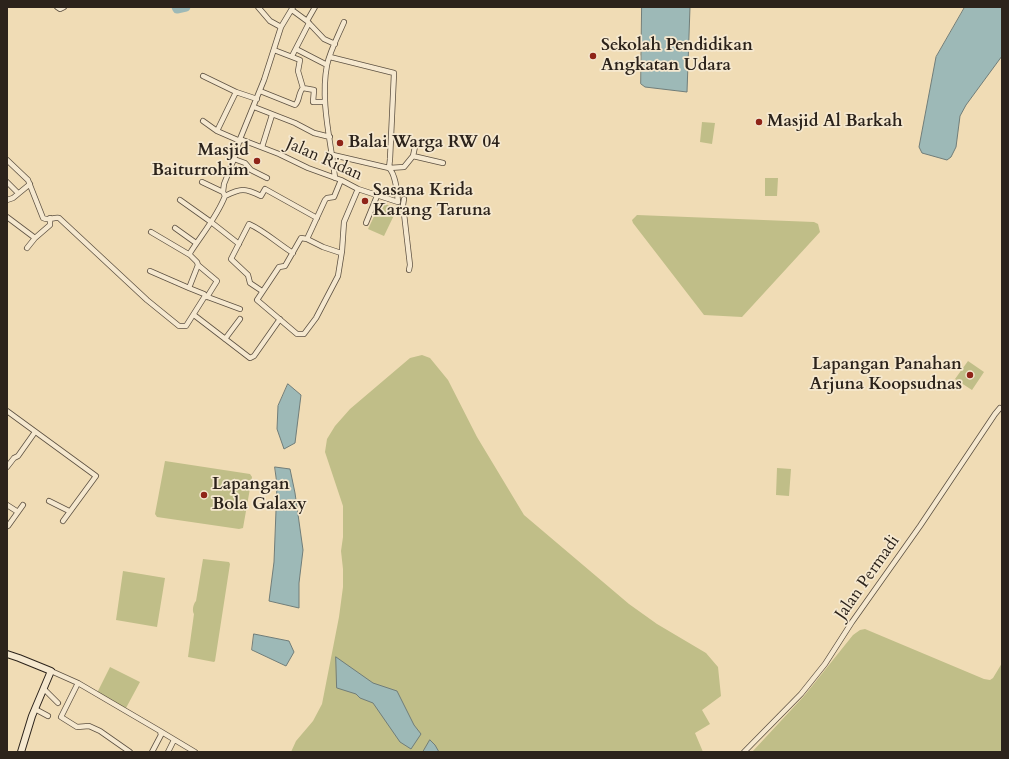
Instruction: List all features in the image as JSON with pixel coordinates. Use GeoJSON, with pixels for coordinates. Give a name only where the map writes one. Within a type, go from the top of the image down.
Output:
{"type":"FeatureCollection","features":[{"type":"Feature","properties":{"kind":"street"},"geometry":{"type":"LineString","coordinates":[[58,7],[60,9],[64,7]]}},
{"type":"Feature","properties":{"kind":"street"},"geometry":{"type":"LineString","coordinates":[[258,7],[270,21],[281,27]]}},
{"type":"Feature","properties":{"kind":"street"},"geometry":{"type":"LineString","coordinates":[[292,56],[315,7]]}},
{"type":"Feature","properties":{"kind":"street"},"geometry":{"type":"LineString","coordinates":[[190,255],[219,208],[224,194],[224,184],[260,91],[281,27],[292,8],[324,39],[335,44]]}},
{"type":"Feature","properties":{"kind":"street"},"geometry":{"type":"LineString","coordinates":[[335,178],[325,102],[327,64],[344,22]]}},
{"type":"Feature","properties":{"kind":"street"},"geometry":{"type":"LineString","coordinates":[[296,48],[327,64]]}},
{"type":"Feature","properties":{"kind":"street"},"geometry":{"type":"LineString","coordinates":[[260,91],[295,105],[303,88],[298,72],[300,60],[274,50]]}},
{"type":"Feature","properties":{"kind":"street"},"geometry":{"type":"LineString","coordinates":[[330,57],[355,62],[394,73],[390,159],[388,168]]}},
{"type":"Feature","properties":{"kind":"street"},"geometry":{"type":"LineString","coordinates":[[203,76],[236,92],[257,99]]}},
{"type":"Feature","properties":{"kind":"street"},"geometry":{"type":"LineString","coordinates":[[303,88],[314,90],[313,102],[325,102]]}},
{"type":"Feature","properties":{"kind":"street"},"geometry":{"type":"LineString","coordinates":[[217,131],[236,92]]}},
{"type":"Feature","properties":{"kind":"street"},"geometry":{"type":"LineString","coordinates":[[254,107],[295,123],[314,133],[330,137]]}},
{"type":"Feature","properties":{"kind":"street"},"geometry":{"type":"LineString","coordinates":[[262,147],[272,115]]}},
{"type":"Feature","properties":{"kind":"street","name":"Jalan Ridan"},"geometry":{"type":"LineString","coordinates":[[203,122],[217,131],[262,147],[308,168],[341,180],[358,189],[398,202],[397,189],[391,171],[388,168]]}},
{"type":"Feature","properties":{"kind":"street"},"geometry":{"type":"LineString","coordinates":[[333,155],[388,168],[404,167],[413,156],[416,142]]}},
{"type":"Feature","properties":{"kind":"street"},"geometry":{"type":"LineString","coordinates":[[413,156],[443,163]]}},
{"type":"Feature","properties":{"kind":"street"},"geometry":{"type":"LineString","coordinates":[[234,159],[245,163],[251,170],[267,178]]}},
{"type":"Feature","properties":{"kind":"street"},"geometry":{"type":"LineString","coordinates":[[7,160],[28,180],[42,217],[46,219],[59,218],[147,300],[181,326],[188,325],[217,281],[198,265],[190,255],[151,232]]}},
{"type":"Feature","properties":{"kind":"street"},"geometry":{"type":"LineString","coordinates":[[307,239],[325,199],[335,196],[341,180]]}},
{"type":"Feature","properties":{"kind":"street"},"geometry":{"type":"LineString","coordinates":[[7,182],[18,193]]}},
{"type":"Feature","properties":{"kind":"street"},"geometry":{"type":"LineString","coordinates":[[202,182],[224,194],[236,190],[249,190],[261,196],[265,189],[317,218]]}},
{"type":"Feature","properties":{"kind":"street"},"geometry":{"type":"LineString","coordinates":[[7,200],[30,184]]}},
{"type":"Feature","properties":{"kind":"street"},"geometry":{"type":"LineString","coordinates":[[342,253],[301,238],[285,266],[279,267],[257,301],[297,334],[304,334],[316,318],[338,276],[342,253],[344,222],[358,189]]}},
{"type":"Feature","properties":{"kind":"street"},"geometry":{"type":"LineString","coordinates":[[366,223],[377,196]]}},
{"type":"Feature","properties":{"kind":"street"},"geometry":{"type":"LineString","coordinates":[[404,199],[403,205],[410,270]]}},
{"type":"Feature","properties":{"kind":"street"},"geometry":{"type":"LineString","coordinates":[[180,200],[239,244]]}},
{"type":"Feature","properties":{"kind":"street"},"geometry":{"type":"LineString","coordinates":[[7,217],[35,238]]}},
{"type":"Feature","properties":{"kind":"street"},"geometry":{"type":"LineString","coordinates":[[27,248],[35,238],[50,225],[50,218]]}},
{"type":"Feature","properties":{"kind":"street"},"geometry":{"type":"LineString","coordinates":[[262,292],[250,283],[248,275],[231,259],[249,224],[256,227],[293,253]]}},
{"type":"Feature","properties":{"kind":"street"},"geometry":{"type":"LineString","coordinates":[[175,228],[196,243]]}},
{"type":"Feature","properties":{"kind":"street"},"geometry":{"type":"LineString","coordinates":[[189,288],[198,265]]}},
{"type":"Feature","properties":{"kind":"street"},"geometry":{"type":"LineString","coordinates":[[150,271],[206,296],[240,309]]}},
{"type":"Feature","properties":{"kind":"street"},"geometry":{"type":"LineString","coordinates":[[194,315],[250,358],[254,356],[280,319]]}},
{"type":"Feature","properties":{"kind":"street"},"geometry":{"type":"LineString","coordinates":[[225,339],[240,319]]}},
{"type":"Feature","properties":{"kind":"street","name":"Jalan Permadi"},"geometry":{"type":"LineString","coordinates":[[744,752],[801,694],[825,664],[852,622],[917,531],[1000,408]]}},
{"type":"Feature","properties":{"kind":"street"},"geometry":{"type":"LineString","coordinates":[[7,411],[96,476],[63,521]]}},
{"type":"Feature","properties":{"kind":"street"},"geometry":{"type":"LineString","coordinates":[[7,467],[11,461],[18,456],[35,432]]}},
{"type":"Feature","properties":{"kind":"street"},"geometry":{"type":"LineString","coordinates":[[49,501],[69,511]]}},
{"type":"Feature","properties":{"kind":"street"},"geometry":{"type":"LineString","coordinates":[[7,505],[18,512]]}},
{"type":"Feature","properties":{"kind":"street"},"geometry":{"type":"LineString","coordinates":[[7,525],[8,526],[23,505]]}},
{"type":"Feature","properties":{"kind":"street"},"geometry":{"type":"LineString","coordinates":[[7,654],[78,683],[195,752]]}},
{"type":"Feature","properties":{"kind":"street"},"geometry":{"type":"LineString","coordinates":[[22,752],[35,709],[51,671]]}},
{"type":"Feature","properties":{"kind":"street"},"geometry":{"type":"LineString","coordinates":[[78,683],[61,716],[77,727],[89,726],[100,731],[130,752]]}},
{"type":"Feature","properties":{"kind":"street"},"geometry":{"type":"LineString","coordinates":[[44,689],[58,703]]}},
{"type":"Feature","properties":{"kind":"street"},"geometry":{"type":"LineString","coordinates":[[35,709],[48,716]]}},
{"type":"Feature","properties":{"kind":"street"},"geometry":{"type":"LineString","coordinates":[[152,752],[160,735],[159,731]]}},
{"type":"Feature","properties":{"kind":"street"},"geometry":{"type":"LineString","coordinates":[[168,752],[174,740]]}},
{"type":"Feature","properties":{"kind":"shaded area"},"geometry":{"type":"Polygon","coordinates":[[[702,122],[715,123],[712,144],[700,142],[702,122]]]}},
{"type":"Feature","properties":{"kind":"shaded area"},"geometry":{"type":"Polygon","coordinates":[[[765,178],[778,178],[777,196],[765,196],[765,178]]]}},
{"type":"Feature","properties":{"kind":"shaded area"},"geometry":{"type":"Polygon","coordinates":[[[381,202],[397,209],[384,236],[368,229],[381,202]]]}},
{"type":"Feature","properties":{"kind":"shaded area"},"geometry":{"type":"Polygon","coordinates":[[[637,215],[814,222],[818,224],[820,232],[742,317],[704,315],[633,223],[632,220],[637,215]]]}},
{"type":"Feature","properties":{"kind":"shaded area"},"geometry":{"type":"Polygon","coordinates":[[[422,355],[430,358],[448,380],[477,437],[524,515],[629,604],[657,624],[706,653],[718,667],[721,696],[702,710],[710,724],[695,733],[703,752],[291,752],[296,741],[313,721],[322,704],[339,617],[343,587],[341,551],[343,537],[343,506],[325,452],[327,439],[335,426],[350,409],[410,358],[422,355]]]}},
{"type":"Feature","properties":{"kind":"shaded area","name":"Lapangan Panahan Arjuna Koopsudnas"},"geometry":{"type":"Polygon","coordinates":[[[968,361],[984,372],[972,390],[955,379],[968,361]]]}},
{"type":"Feature","properties":{"kind":"shaded area","name":"Lapangan Bola Galaxy"},"geometry":{"type":"Polygon","coordinates":[[[165,461],[250,474],[252,477],[243,528],[239,529],[157,517],[155,514],[165,461]]]}},
{"type":"Feature","properties":{"kind":"shaded area"},"geometry":{"type":"Polygon","coordinates":[[[777,468],[791,469],[789,496],[776,495],[777,468]]]}},
{"type":"Feature","properties":{"kind":"shaded area"},"geometry":{"type":"Polygon","coordinates":[[[203,559],[229,562],[230,564],[214,662],[188,657],[194,614],[193,608],[196,601],[203,559]]]}},
{"type":"Feature","properties":{"kind":"shaded area"},"geometry":{"type":"Polygon","coordinates":[[[123,571],[165,578],[157,627],[116,620],[123,571]]]}},
{"type":"Feature","properties":{"kind":"shaded area"},"geometry":{"type":"Polygon","coordinates":[[[865,629],[984,679],[990,680],[993,678],[1002,663],[1002,752],[752,752],[804,696],[853,635],[860,630],[865,629]]]}},
{"type":"Feature","properties":{"kind":"shaded area"},"geometry":{"type":"Polygon","coordinates":[[[110,667],[140,682],[126,708],[97,693],[110,667]]]}},
{"type":"Feature","properties":{"kind":"water"},"geometry":{"type":"Polygon","coordinates":[[[642,7],[690,7],[687,92],[645,87],[641,84],[642,7]]]}},
{"type":"Feature","properties":{"kind":"water"},"geometry":{"type":"Polygon","coordinates":[[[965,7],[1002,7],[1002,56],[966,105],[960,116],[956,147],[951,157],[947,160],[922,153],[919,147],[936,57],[965,7]]]}},
{"type":"Feature","properties":{"kind":"water"},"geometry":{"type":"Polygon","coordinates":[[[288,384],[301,395],[295,443],[284,449],[277,429],[278,406],[288,384]]]}},
{"type":"Feature","properties":{"kind":"water"},"geometry":{"type":"Polygon","coordinates":[[[275,467],[290,469],[295,493],[303,550],[299,583],[299,608],[269,601],[274,562],[277,485],[275,467]]]}},
{"type":"Feature","properties":{"kind":"water"},"geometry":{"type":"Polygon","coordinates":[[[254,634],[289,641],[294,652],[286,666],[252,650],[254,634]]]}},
{"type":"Feature","properties":{"kind":"water"},"geometry":{"type":"Polygon","coordinates":[[[336,657],[373,683],[397,691],[414,725],[421,734],[411,749],[400,742],[373,703],[360,698],[356,694],[337,688],[336,657]]]}},
{"type":"Feature","properties":{"kind":"water"},"geometry":{"type":"Polygon","coordinates":[[[430,740],[435,745],[439,752],[423,752],[430,740]]]}},
{"type":"Feature","properties":{"kind":"waterway"},"geometry":{"type":"LineString","coordinates":[[176,7],[177,9],[186,7]]}},
{"type":"Feature","properties":{"kind":"place","name":"Sekolah Pendidikan Angkatan Udara"},"geometry":{"type":"Point","coordinates":[593,56]}},
{"type":"Feature","properties":{"kind":"place","name":"Masjid Al Barkah"},"geometry":{"type":"Point","coordinates":[759,122]}},
{"type":"Feature","properties":{"kind":"place","name":"Balai Warga RW 04"},"geometry":{"type":"Point","coordinates":[340,143]}},
{"type":"Feature","properties":{"kind":"place","name":"Masjid Baiturrohim"},"geometry":{"type":"Point","coordinates":[257,161]}},
{"type":"Feature","properties":{"kind":"place","name":"Sasana Krida Karang Taruna"},"geometry":{"type":"Point","coordinates":[365,201]}},
{"type":"Feature","properties":{"kind":"place","name":"Lapangan Panahan Arjuna Koopsudnas"},"geometry":{"type":"Point","coordinates":[970,375]}},
{"type":"Feature","properties":{"kind":"place","name":"Lapangan Bola Galaxy"},"geometry":{"type":"Point","coordinates":[204,495]}}]}
